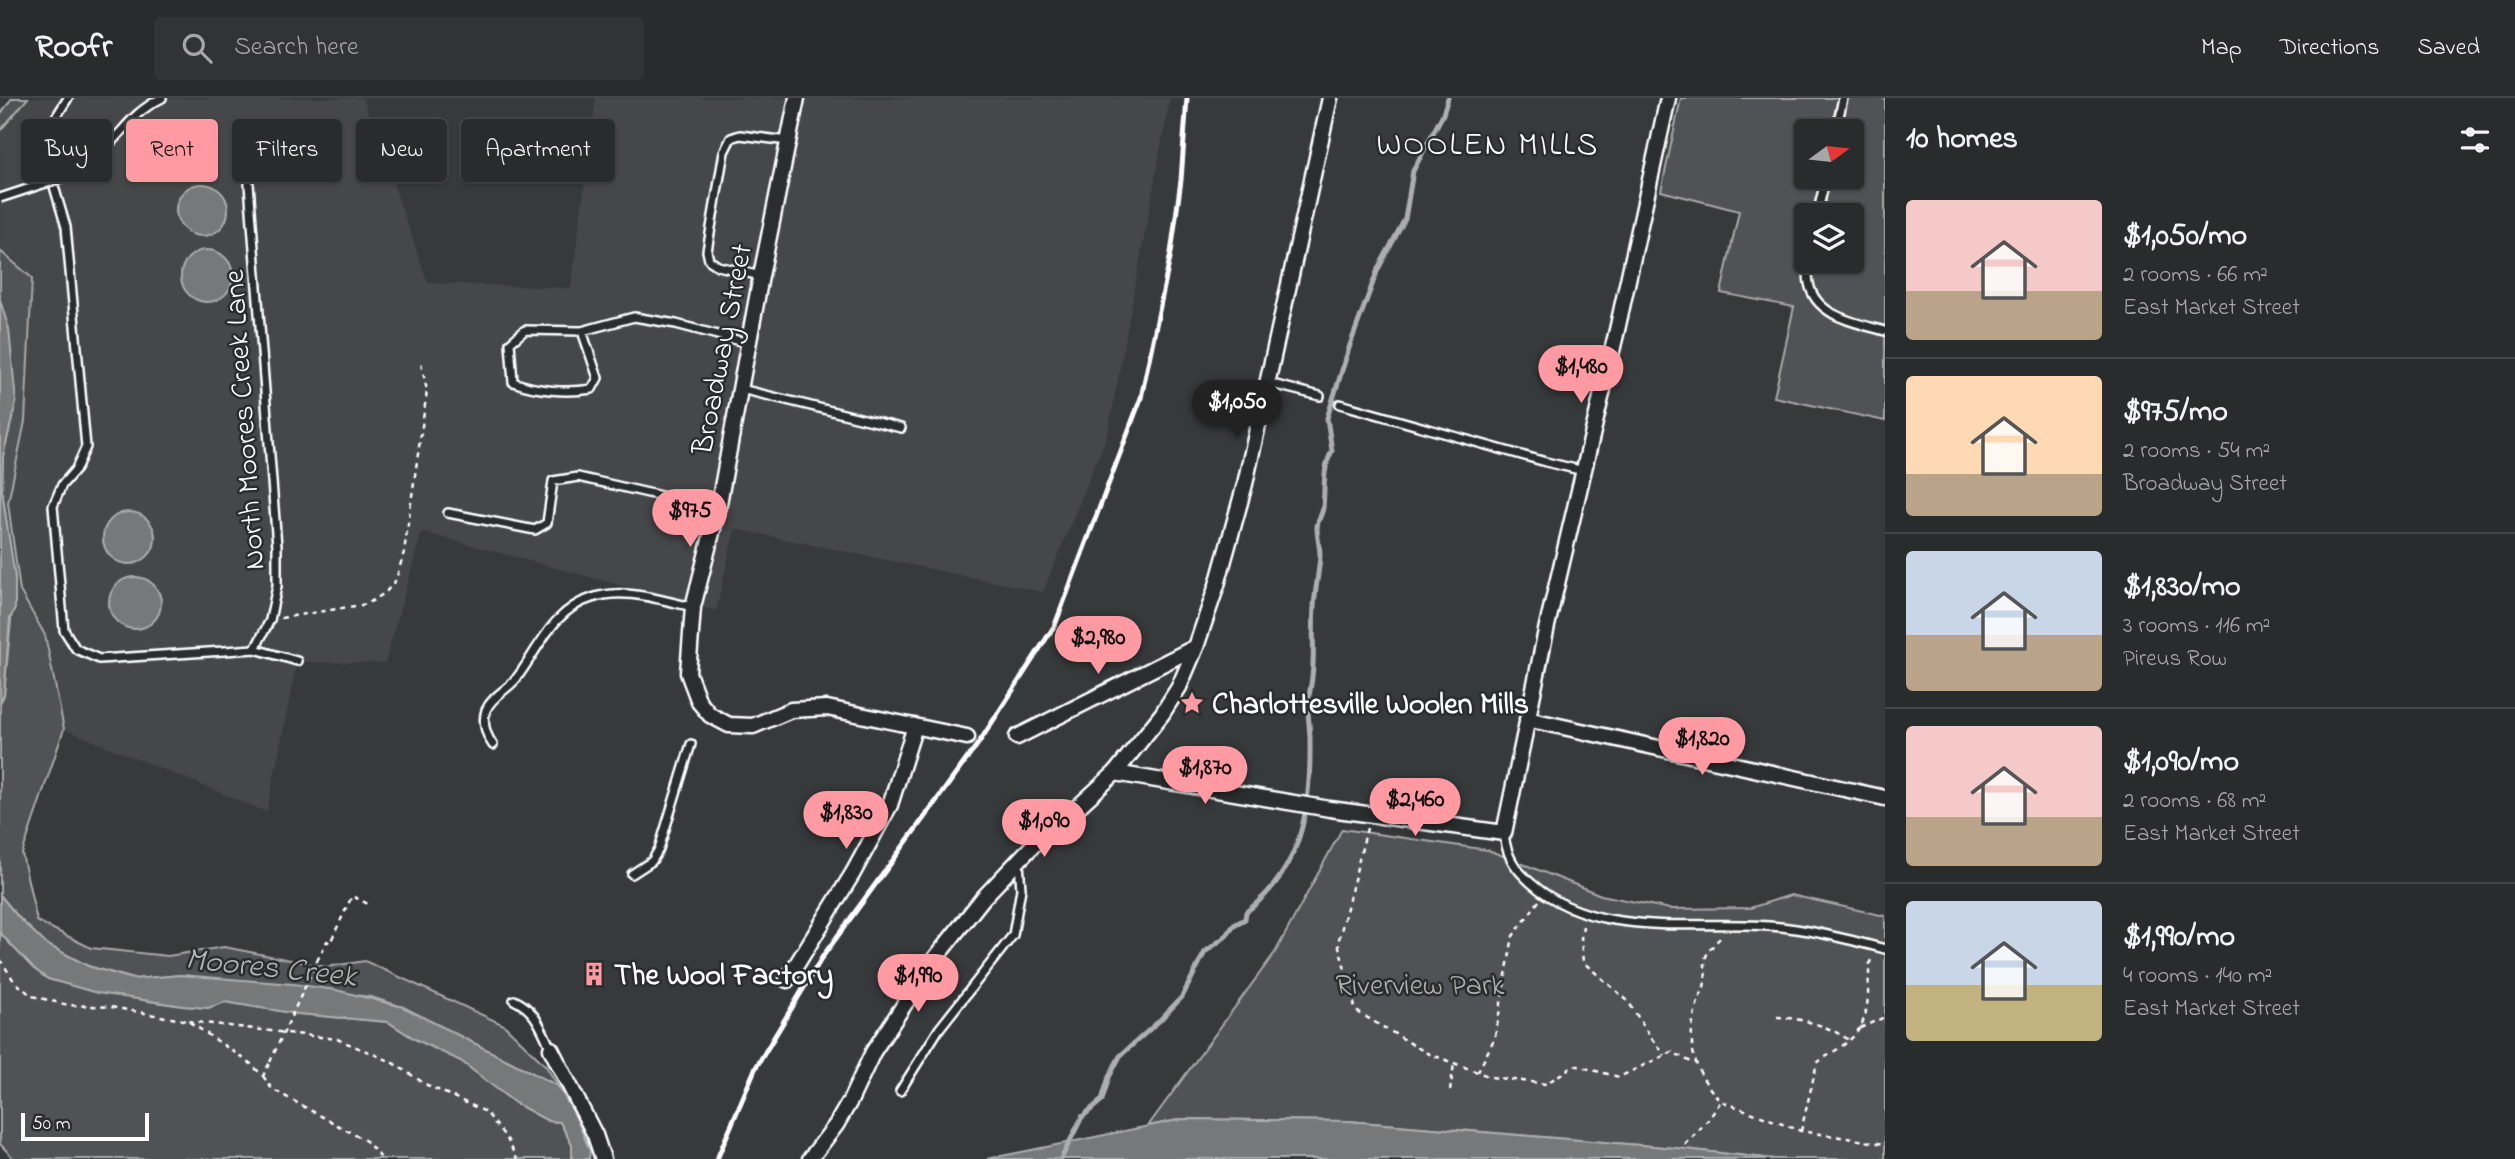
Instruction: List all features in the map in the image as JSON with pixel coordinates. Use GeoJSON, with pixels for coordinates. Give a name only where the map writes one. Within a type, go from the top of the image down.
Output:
{"type":"FeatureCollection","features":[{"type":"Feature","properties":{"kind":"street","name":"Broadway Street"},"geometry":{"type":"LineString","coordinates":[[797,98],[718,509],[693,607],[688,673],[699,702],[710,715],[729,725],[753,726],[791,710],[811,707],[967,737]]}},
{"type":"Feature","properties":{"kind":"street"},"geometry":{"type":"LineString","coordinates":[[810,1159],[836,1125],[873,1052],[909,995],[983,898],[1044,834],[1115,773],[1162,714],[1179,687],[1196,647],[1234,527],[1330,98]]}},
{"type":"Feature","properties":{"kind":"street"},"geometry":{"type":"LineString","coordinates":[[1115,773],[1330,809],[1504,833],[1527,719],[1668,98]]}},
{"type":"Feature","properties":{"kind":"street"},"geometry":{"type":"LineString","coordinates":[[1017,737],[1196,647]]}},
{"type":"Feature","properties":{"kind":"street"},"geometry":{"type":"LineString","coordinates":[[1527,719],[1885,798]]}},
{"type":"Feature","properties":{"kind":"street"},"geometry":{"type":"LineString","coordinates":[[788,980],[853,873],[890,805],[915,726]]}},
{"type":"Feature","properties":{"kind":"street"},"geometry":{"type":"LineString","coordinates":[[551,1049],[596,1135],[603,1159]]}},
{"type":"Feature","properties":{"kind":"lane"},"geometry":{"type":"LineString","coordinates":[[68,98],[51,125],[45,156],[66,227],[86,447],[76,469],[62,485],[53,506],[64,631],[76,649],[99,659],[255,649],[298,661]]}},
{"type":"Feature","properties":{"kind":"lane"},"geometry":{"type":"LineString","coordinates":[[0,198],[64,177],[103,151],[131,118],[162,98]]}},
{"type":"Feature","properties":{"kind":"lane"},"geometry":{"type":"LineString","coordinates":[[1839,119],[1843,98]]}},
{"type":"Feature","properties":{"kind":"lane"},"geometry":{"type":"LineString","coordinates":[[761,276],[718,266],[709,260],[707,251],[724,152],[731,138],[740,135],[789,141]]}},
{"type":"Feature","properties":{"kind":"lane","name":"North Moores Creek Lane"},"geometry":{"type":"LineString","coordinates":[[249,184],[277,546],[277,586],[270,620],[255,649]]}},
{"type":"Feature","properties":{"kind":"lane"},"geometry":{"type":"LineString","coordinates":[[1809,273],[1809,284],[1814,297],[1823,308],[1835,316],[1885,331]]}},
{"type":"Feature","properties":{"kind":"lane"},"geometry":{"type":"LineString","coordinates":[[582,331],[598,378],[592,389],[564,391],[527,388],[513,383],[510,342],[525,330],[582,331],[634,317],[676,324],[749,343]]}},
{"type":"Feature","properties":{"kind":"lane"},"geometry":{"type":"LineString","coordinates":[[1268,383],[1320,396]]}},
{"type":"Feature","properties":{"kind":"lane"},"geometry":{"type":"LineString","coordinates":[[741,389],[901,428]]}},
{"type":"Feature","properties":{"kind":"lane"},"geometry":{"type":"LineString","coordinates":[[1340,404],[1546,463],[1584,471]]}},
{"type":"Feature","properties":{"kind":"lane"},"geometry":{"type":"LineString","coordinates":[[448,513],[535,530],[547,523],[553,481],[578,477],[718,509]]}},
{"type":"Feature","properties":{"kind":"lane"},"geometry":{"type":"LineString","coordinates":[[493,745],[484,723],[485,712],[492,700],[516,679],[547,631],[560,616],[575,605],[589,598],[618,593],[693,607]]}},
{"type":"Feature","properties":{"kind":"lane"},"geometry":{"type":"LineString","coordinates":[[632,874],[652,861],[659,849],[691,744]]}},
{"type":"Feature","properties":{"kind":"lane"},"geometry":{"type":"LineString","coordinates":[[1504,833],[1510,859],[1517,870],[1545,893],[1586,912],[1612,920],[1646,924],[1772,926],[1821,933],[1885,949]]}},
{"type":"Feature","properties":{"kind":"lane"},"geometry":{"type":"LineString","coordinates":[[900,1091],[939,1029],[1013,935],[1021,889],[1019,860]]}},
{"type":"Feature","properties":{"kind":"lane"},"geometry":{"type":"LineString","coordinates":[[514,1000],[535,1015],[551,1049]]}},
{"type":"Feature","properties":{"kind":"path"},"geometry":{"type":"LineString","coordinates":[[270,620],[367,604],[385,593],[396,580],[404,552],[427,391],[421,362]]}},
{"type":"Feature","properties":{"kind":"path"},"geometry":{"type":"LineString","coordinates":[[1368,824],[1338,943],[1356,1011],[1427,1053],[1492,1077],[1546,1084],[1574,1065],[1619,1077],[1672,1052],[1695,1064]]}},
{"type":"Feature","properties":{"kind":"path"},"geometry":{"type":"LineString","coordinates":[[1478,1072],[1495,1037],[1513,936],[1545,893]]}},
{"type":"Feature","properties":{"kind":"path"},"geometry":{"type":"LineString","coordinates":[[263,1076],[317,961],[327,941],[330,943],[352,896],[368,904]]}},
{"type":"Feature","properties":{"kind":"path"},"geometry":{"type":"LineString","coordinates":[[1586,912],[1581,939],[1583,962],[1628,1001],[1665,1055]]}},
{"type":"Feature","properties":{"kind":"path"},"geometry":{"type":"LineString","coordinates":[[1723,935],[1708,950],[1704,960],[1704,985],[1692,1028],[1695,1064],[1713,1094],[1721,1101],[1801,1130],[1885,1144]]}},
{"type":"Feature","properties":{"kind":"path"},"geometry":{"type":"LineString","coordinates":[[1860,1028],[1867,1003],[1873,946]]}},
{"type":"Feature","properties":{"kind":"path"},"geometry":{"type":"LineString","coordinates":[[0,959],[14,981],[32,996],[68,1005],[111,1007],[188,1021],[337,1039],[390,1061],[427,1085],[486,1112],[507,1139],[517,1159]]}},
{"type":"Feature","properties":{"kind":"path"},"geometry":{"type":"LineString","coordinates":[[1777,1017],[1794,1018],[1818,1025],[1849,1040]]}},
{"type":"Feature","properties":{"kind":"path"},"geometry":{"type":"LineString","coordinates":[[1801,1130],[1817,1063],[1849,1040],[1860,1028],[1885,1017]]}},
{"type":"Feature","properties":{"kind":"path"},"geometry":{"type":"LineString","coordinates":[[188,1021],[250,1063],[272,1089],[366,1141],[382,1159]]}},
{"type":"Feature","properties":{"kind":"path"},"geometry":{"type":"LineString","coordinates":[[1450,1091],[1454,1064]]}},
{"type":"Feature","properties":{"kind":"path"},"geometry":{"type":"LineString","coordinates":[[1685,1145],[1709,1119],[1721,1101]]}},
{"type":"Feature","properties":{"kind":"shaded area"},"geometry":{"type":"Polygon","coordinates":[[[28,98],[363,98],[370,119],[356,119],[356,182],[393,182],[428,283],[571,288],[585,182],[615,182],[615,119],[593,119],[596,98],[1170,98],[1108,433],[1043,592],[735,529],[716,611],[422,532],[385,663],[297,662],[267,812],[64,729],[45,635],[20,591],[8,503],[25,421],[32,278],[0,251],[0,131],[28,98]]]}},
{"type":"Feature","properties":{"kind":"shaded area"},"geometry":{"type":"Polygon","coordinates":[[[202,184],[221,191],[228,210],[221,229],[202,236],[183,229],[176,210],[183,191],[202,184]]]}},
{"type":"Feature","properties":{"kind":"shaded area"},"geometry":{"type":"Polygon","coordinates":[[[207,250],[226,257],[233,276],[226,295],[207,302],[188,295],[181,276],[188,257],[207,250]]]}},
{"type":"Feature","properties":{"kind":"shaded area"},"geometry":{"type":"Polygon","coordinates":[[[0,300],[9,329],[16,402],[3,456],[2,491],[15,578],[15,609],[10,618],[4,695],[0,703],[0,300]]]}},
{"type":"Feature","properties":{"kind":"shaded area"},"geometry":{"type":"Polygon","coordinates":[[[129,512],[148,519],[155,538],[148,557],[129,564],[110,557],[103,538],[110,519],[129,512]]]}},
{"type":"Feature","properties":{"kind":"shaded area"},"geometry":{"type":"Polygon","coordinates":[[[135,577],[154,584],[161,603],[154,622],[135,629],[116,622],[109,603],[116,584],[135,577]]]}},
{"type":"Feature","properties":{"kind":"shaded area"},"geometry":{"type":"Polygon","coordinates":[[[0,895],[46,944],[88,966],[133,979],[181,975],[293,984],[336,990],[403,1007],[558,1086],[576,1117],[590,1151],[589,1159],[572,1159],[572,1145],[560,1122],[548,1121],[515,1103],[461,1061],[415,1039],[388,1022],[298,1014],[225,1002],[208,1008],[183,1006],[97,993],[48,979],[33,968],[0,933],[0,895]]]}},
{"type":"Feature","properties":{"kind":"shaded area"},"geometry":{"type":"Polygon","coordinates":[[[1183,1119],[1348,1121],[1676,1148],[1774,1159],[987,1159],[1183,1119]]]}},
{"type":"Feature","properties":{"kind":"green space"},"geometry":{"type":"Polygon","coordinates":[[[12,98],[28,98],[0,131],[0,115],[12,98]]]}},
{"type":"Feature","properties":{"kind":"green space"},"geometry":{"type":"Polygon","coordinates":[[[1681,98],[1885,98],[1885,421],[1774,397],[1794,307],[1721,293],[1739,211],[1661,191],[1681,98]]]}},
{"type":"Feature","properties":{"kind":"green space"},"geometry":{"type":"Polygon","coordinates":[[[0,251],[32,278],[25,421],[8,503],[20,591],[45,635],[64,729],[22,854],[37,921],[91,948],[168,956],[224,947],[326,967],[365,961],[504,1025],[546,1066],[558,1086],[403,1007],[371,997],[181,975],[134,979],[88,966],[46,944],[0,895],[0,703],[4,695],[15,578],[2,491],[3,456],[16,402],[0,300],[0,251]]]}},
{"type":"Feature","properties":{"kind":"green space","name":"Riverview Park"},"geometry":{"type":"Polygon","coordinates":[[[1342,829],[1488,850],[1601,895],[1670,909],[1750,908],[1791,895],[1885,916],[1885,1159],[1774,1159],[1676,1148],[1348,1121],[1183,1119],[1148,1126],[1276,951],[1342,829]]]}},
{"type":"Feature","properties":{"kind":"green space"},"geometry":{"type":"Polygon","coordinates":[[[0,933],[33,968],[48,979],[183,1006],[208,1008],[225,1002],[298,1014],[388,1022],[415,1039],[461,1061],[515,1103],[548,1121],[560,1122],[572,1145],[572,1159],[14,1159],[0,1144],[0,933]]]}},
{"type":"Feature","properties":{"kind":"waterway"},"geometry":{"type":"LineString","coordinates":[[1061,1159],[1082,1117],[1102,1100],[1109,1077],[1120,1056],[1182,997],[1205,952],[1225,937],[1234,925],[1245,919],[1246,912],[1265,895],[1280,876],[1300,835],[1310,765],[1308,704],[1320,555],[1317,525],[1323,508],[1324,479],[1332,451],[1327,418],[1378,269],[1405,219],[1413,171],[1443,114],[1448,98]]}},
{"type":"Feature","properties":{"kind":"railway"},"geometry":{"type":"LineString","coordinates":[[717,1159],[755,1069],[823,956],[980,741],[1055,625],[1141,398],[1171,253],[1181,180],[1187,98]]}},
{"type":"Feature","properties":{"kind":"place","name":"Charlottesville Woolen Mills"},"geometry":{"type":"Point","coordinates":[1192,703]}},
{"type":"Feature","properties":{"kind":"place","name":"The Wool Factory"},"geometry":{"type":"Point","coordinates":[594,974]}},
{"type":"Feature","properties":{"kind":"district","name":"WOOLEN MILLS"},"geometry":{"type":"Point","coordinates":[1488,143]}},
{"type":"Feature","properties":{"kind":"water label","name":"Moores Creek"},"geometry":{"type":"Point","coordinates":[271,966]}}]}
